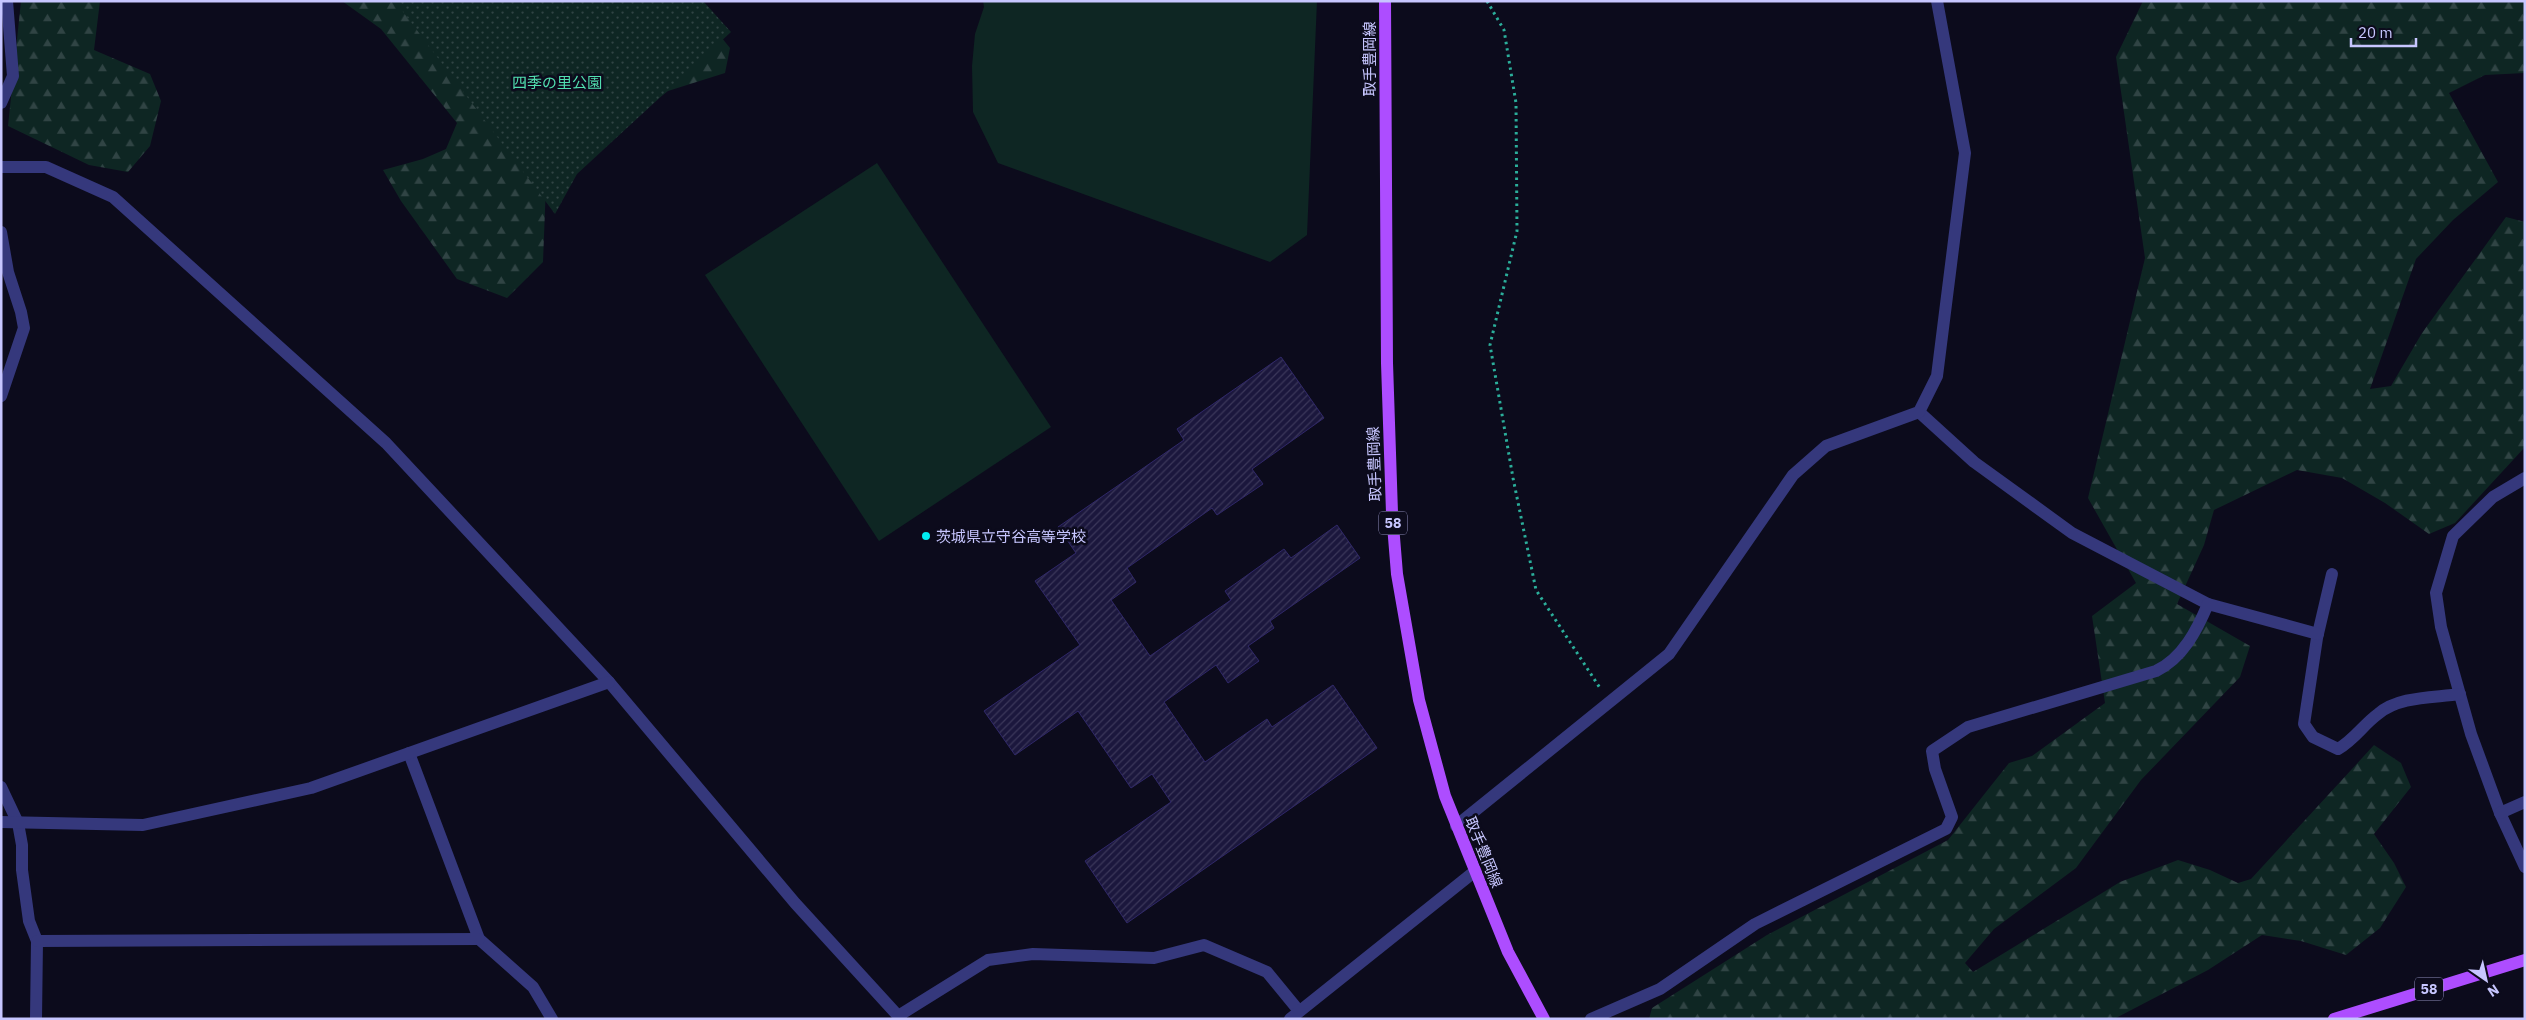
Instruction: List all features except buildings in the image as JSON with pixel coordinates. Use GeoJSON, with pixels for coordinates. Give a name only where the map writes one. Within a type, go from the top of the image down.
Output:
{"type":"FeatureCollection","features":[{"type":"Feature","properties":{"kind":"main road","name":"取手豊岡線"},"geometry":{"type":"LineString","coordinates":[[1385,1],[1388,363],[1394,540],[1397,574],[1419,700],[1445,796],[1474,872],[1508,952],[1544,1019]]}},
{"type":"Feature","properties":{"kind":"main road","name":"58"},"geometry":{"type":"LineString","coordinates":[[2334,1019],[2525,960]]}},
{"type":"Feature","properties":{"kind":"street"},"geometry":{"type":"LineString","coordinates":[[1,103],[13,76],[7,1]]}},
{"type":"Feature","properties":{"kind":"street"},"geometry":{"type":"LineString","coordinates":[[1456,826],[1610,704],[1669,654],[1793,475],[1826,446],[1919,412],[1937,376],[1965,153],[1937,1]]}},
{"type":"Feature","properties":{"kind":"street"},"geometry":{"type":"LineString","coordinates":[[1,167],[46,167],[113,197],[386,443],[609,682],[796,903],[899,1017],[988,960],[1032,954],[1154,958],[1204,945],[1267,972],[1294,1015],[1474,872]]}},
{"type":"Feature","properties":{"kind":"street"},"geometry":{"type":"LineString","coordinates":[[1,232],[8,272],[21,312],[24,328],[1,396]]}},
{"type":"Feature","properties":{"kind":"street"},"geometry":{"type":"LineString","coordinates":[[1919,412],[1974,462],[2072,533],[2208,604],[2318,634]]}},
{"type":"Feature","properties":{"kind":"street"},"geometry":{"type":"LineString","coordinates":[[2525,478],[2493,497],[2453,536],[2436,593],[2441,627],[2471,734],[2500,813],[2525,867]]}},
{"type":"Feature","properties":{"kind":"street"},"geometry":{"type":"LineString","coordinates":[[2332,574],[2318,634],[2304,724],[2313,737],[2338,749],[2353,740],[2378,714],[2397,702],[2460,694]]}},
{"type":"Feature","properties":{"kind":"street"},"geometry":{"type":"LineString","coordinates":[[1591,1019],[1660,989],[1755,924],[1946,829],[1952,817],[1935,769],[1932,751],[1968,727],[2156,671],[2169,664],[2196,632],[2208,604]]}},
{"type":"Feature","properties":{"kind":"street"},"geometry":{"type":"LineString","coordinates":[[1,822],[143,826],[311,788],[609,682]]}},
{"type":"Feature","properties":{"kind":"street"},"geometry":{"type":"LineString","coordinates":[[409,753],[479,939],[533,988],[552,1019]]}},
{"type":"Feature","properties":{"kind":"street"},"geometry":{"type":"LineString","coordinates":[[1,787],[18,823],[22,845],[22,870],[28,922],[37,941],[36,1019]]}},
{"type":"Feature","properties":{"kind":"street"},"geometry":{"type":"LineString","coordinates":[[2500,813],[2525,802]]}},
{"type":"Feature","properties":{"kind":"street"},"geometry":{"type":"LineString","coordinates":[[37,941],[479,939]]}},
{"type":"Feature","properties":{"kind":"path"},"geometry":{"type":"LineString","coordinates":[[1487,1],[1504,30],[1516,103],[1516,231],[1490,345],[1504,431],[1536,590],[1610,704]]}},
{"type":"Feature","properties":{"kind":"green space"},"geometry":{"type":"Polygon","coordinates":[[[21,1],[100,1],[94,50],[150,74],[161,101],[150,146],[128,172],[89,165],[8,126],[21,1]]]}},
{"type":"Feature","properties":{"kind":"green space","name":"四季の里公園"},"geometry":{"type":"Polygon","coordinates":[[[342,1],[692,1],[730,48],[725,73],[668,91],[546,184],[543,262],[507,298],[457,279],[401,201],[383,170],[423,159],[446,149],[457,123],[381,29],[342,1]]]}},
{"type":"Feature","properties":{"kind":"green space","name":"四季の里公園"},"geometry":{"type":"Polygon","coordinates":[[[395,1],[703,1],[731,32],[577,174],[555,214],[395,1]]]}},
{"type":"Feature","properties":{"kind":"green space"},"geometry":{"type":"Polygon","coordinates":[[[983,1],[1317,1],[1307,235],[1270,262],[998,163],[973,112],[972,66],[975,34],[984,7],[983,1]]]}},
{"type":"Feature","properties":{"kind":"green space"},"geometry":{"type":"Polygon","coordinates":[[[2143,1],[2525,1],[2525,73],[2485,75],[2449,93],[2498,182],[2453,220],[2416,259],[2370,389],[2391,386],[2422,333],[2506,217],[2525,222],[2525,447],[2455,523],[2429,534],[2385,503],[2342,478],[2297,470],[2214,510],[2204,545],[2177,604],[2250,646],[2240,677],[2141,780],[2076,868],[1994,929],[1965,963],[1973,972],[2120,882],[2178,860],[2210,870],[2238,883],[2251,879],[2374,745],[2401,763],[2411,787],[2374,834],[2394,863],[2406,887],[2380,928],[2346,955],[2301,941],[2262,935],[2208,970],[2114,1019],[1649,1019],[1652,1008],[1767,935],[1948,840],[2009,763],[2032,756],[2105,703],[2092,616],[2136,583],[2088,498],[2145,258],[2116,57],[2143,1]]]}},
{"type":"Feature","properties":{"kind":"green space"},"geometry":{"type":"Polygon","coordinates":[[[877,163],[1051,427],[879,541],[705,275],[877,163]]]}},
{"type":"Feature","properties":{"kind":"place","name":"茨城県立守谷高等学校"},"geometry":{"type":"Point","coordinates":[926,536]}}]}
